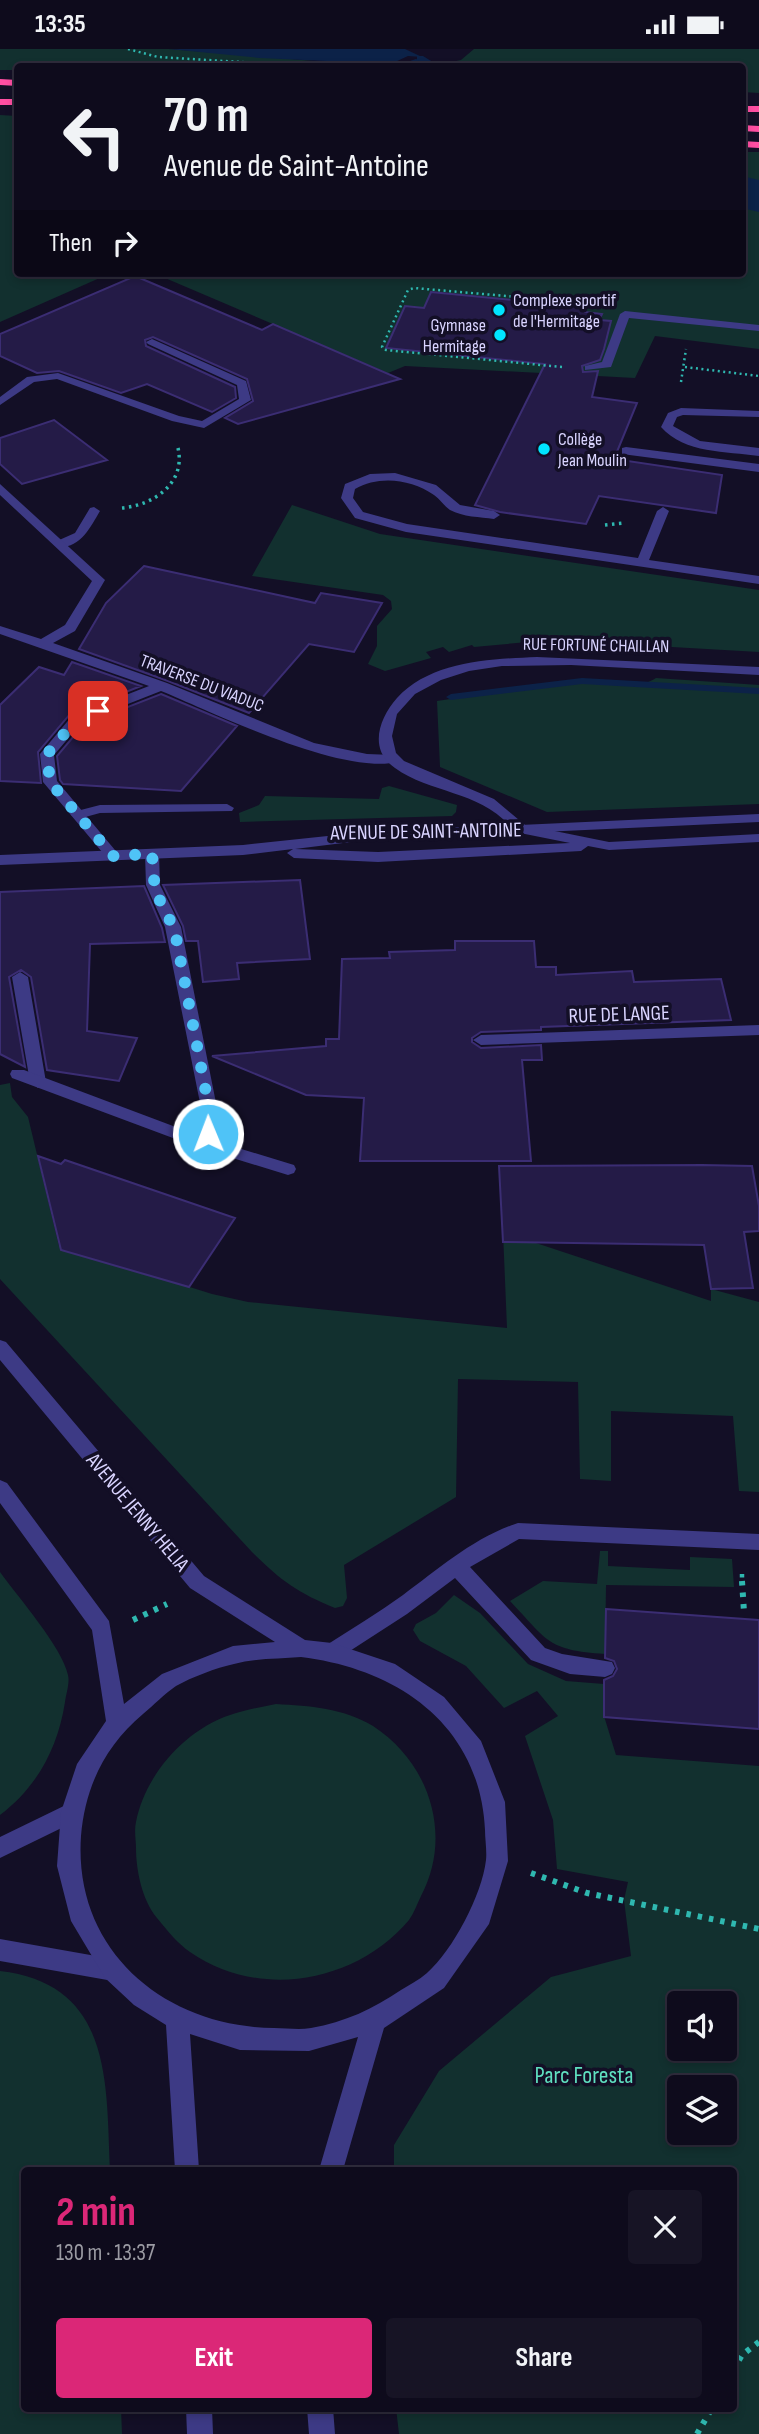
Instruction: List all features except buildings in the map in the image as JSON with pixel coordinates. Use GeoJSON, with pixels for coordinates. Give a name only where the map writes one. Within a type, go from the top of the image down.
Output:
{"type":"FeatureCollection","features":[{"type":"Feature","properties":{"kind":"street"},"geometry":{"type":"LineString","coordinates":[[589,368],[607,365],[625,314],[759,328]]}},
{"type":"Feature","properties":{"kind":"street"},"geometry":{"type":"LineString","coordinates":[[0,402],[31,379],[58,376],[162,414],[204,425],[245,400],[242,383],[152,342]]}},
{"type":"Feature","properties":{"kind":"street"},"geometry":{"type":"LineString","coordinates":[[759,414],[681,411],[672,415],[667,427],[680,438],[691,442],[759,452]]}},
{"type":"Feature","properties":{"kind":"street"},"geometry":{"type":"LineString","coordinates":[[626,451],[759,468]]}},
{"type":"Feature","properties":{"kind":"street"},"geometry":{"type":"LineString","coordinates":[[494,515],[454,508],[442,494],[406,479],[361,478],[349,487],[347,498],[359,515],[406,528],[759,580]]}},
{"type":"Feature","properties":{"kind":"street"},"geometry":{"type":"LineString","coordinates":[[0,488],[99,580],[70,628],[41,645]]}},
{"type":"Feature","properties":{"kind":"street"},"geometry":{"type":"LineString","coordinates":[[61,544],[80,535],[94,511]]}},
{"type":"Feature","properties":{"kind":"street"},"geometry":{"type":"LineString","coordinates":[[642,563],[663,511]]}},
{"type":"Feature","properties":{"kind":"street","name":"TRAVERSE DU VIADUC"},"geometry":{"type":"LineString","coordinates":[[0,630],[162,686],[312,746],[372,760],[393,759]]}},
{"type":"Feature","properties":{"kind":"street","name":"RUE FORTUNÉ CHAILLAN"},"geometry":{"type":"LineString","coordinates":[[393,759],[385,732],[390,715],[400,700],[427,682],[467,668],[545,660],[759,671]]}},
{"type":"Feature","properties":{"kind":"street"},"geometry":{"type":"LineString","coordinates":[[113,856],[50,782],[47,754],[77,719],[162,686]]}},
{"type":"Feature","properties":{"kind":"street"},"geometry":{"type":"LineString","coordinates":[[393,759],[412,771],[496,804],[520,829],[609,846],[759,838]]}},
{"type":"Feature","properties":{"kind":"street"},"geometry":{"type":"LineString","coordinates":[[78,815],[100,809],[228,808]]}},
{"type":"Feature","properties":{"kind":"street"},"geometry":{"type":"LineString","coordinates":[[456,853],[500,844],[520,829],[759,818]]}},
{"type":"Feature","properties":{"kind":"street","name":"AVENUE DE SAINT-ANTOINE"},"geometry":{"type":"LineString","coordinates":[[0,860],[243,850],[375,835],[520,829]]}},
{"type":"Feature","properties":{"kind":"street","name":"AVENUE DE SAINT-ANTOINE"},"geometry":{"type":"LineString","coordinates":[[243,850],[378,857],[609,846]]}},
{"type":"Feature","properties":{"kind":"street"},"geometry":{"type":"LineString","coordinates":[[152,854],[153,885],[176,937],[209,1108],[210,1121],[203,1143]]}},
{"type":"Feature","properties":{"kind":"street"},"geometry":{"type":"LineString","coordinates":[[20,977],[38,1082]]}},
{"type":"Feature","properties":{"kind":"street","name":"RUE DE LANGE"},"geometry":{"type":"LineString","coordinates":[[481,1040],[759,1030]]}},
{"type":"Feature","properties":{"kind":"street"},"geometry":{"type":"LineString","coordinates":[[18,1073],[203,1143],[288,1169]]}},
{"type":"Feature","properties":{"kind":"street","name":"AVENUE JENNY HELIA"},"geometry":{"type":"LineString","coordinates":[[0,1347],[197,1582],[301,1648]]}},
{"type":"Feature","properties":{"kind":"street"},"geometry":{"type":"LineString","coordinates":[[0,1488],[102,1627],[117,1723]]}},
{"type":"Feature","properties":{"kind":"street"},"geometry":{"type":"LineString","coordinates":[[332,1652],[421,1593],[455,1565],[518,1531],[759,1542]]}},
{"type":"Feature","properties":{"kind":"street"},"geometry":{"type":"LineString","coordinates":[[455,1565],[538,1654],[552,1662],[605,1668]]}},
{"type":"Feature","properties":{"kind":"street"},"geometry":{"type":"LineString","coordinates":[[301,1648],[332,1652],[388,1670],[437,1703],[474,1748],[494,1802],[497,1861],[478,1924],[436,1980],[374,2021],[309,2040],[240,2039],[177,2019],[142,1997],[113,1970],[82,1921],[68,1867],[72,1812],[89,1765],[117,1723],[169,1681],[233,1655],[301,1648]]}},
{"type":"Feature","properties":{"kind":"street"},"geometry":{"type":"LineString","coordinates":[[0,1848],[72,1812]]}},
{"type":"Feature","properties":{"kind":"street"},"geometry":{"type":"LineString","coordinates":[[0,1950],[113,1970]]}},
{"type":"Feature","properties":{"kind":"street"},"geometry":{"type":"LineString","coordinates":[[177,2019],[187,2167]]}},
{"type":"Feature","properties":{"kind":"street"},"geometry":{"type":"LineString","coordinates":[[332,2167],[374,2021]]}},
{"type":"Feature","properties":{"kind":"street"},"geometry":{"type":"LineString","coordinates":[[199,2412],[200,2434]]}},
{"type":"Feature","properties":{"kind":"street"},"geometry":{"type":"LineString","coordinates":[[320,2412],[322,2434]]}},
{"type":"Feature","properties":{"kind":"path"},"geometry":{"type":"LineString","coordinates":[[128,49],[158,57],[258,63]]}},
{"type":"Feature","properties":{"kind":"path"},"geometry":{"type":"LineString","coordinates":[[589,368],[386,350],[383,347],[408,291],[414,288],[598,304],[625,314]]}},
{"type":"Feature","properties":{"kind":"path"},"geometry":{"type":"LineString","coordinates":[[685,367],[759,376]]}},
{"type":"Feature","properties":{"kind":"path"},"geometry":{"type":"LineString","coordinates":[[134,508],[164,493],[178,472],[180,449],[172,445],[162,414]]}},
{"type":"Feature","properties":{"kind":"path"},"geometry":{"type":"LineString","coordinates":[[129,1622],[167,1605]]}},
{"type":"Feature","properties":{"kind":"path"},"geometry":{"type":"LineString","coordinates":[[541,1877],[587,1893],[759,1929]]}},
{"type":"Feature","properties":{"kind":"path"},"geometry":{"type":"LineString","coordinates":[[737,2363],[742,2355],[759,2342]]}},
{"type":"Feature","properties":{"kind":"path"},"geometry":{"type":"LineString","coordinates":[[697,2434],[710,2412]]}},
{"type":"Feature","properties":{"kind":"green space"},"geometry":{"type":"Polygon","coordinates":[[[0,49],[169,49],[338,63],[14,63],[14,70],[0,70],[0,49]]]}},
{"type":"Feature","properties":{"kind":"green space"},"geometry":{"type":"Polygon","coordinates":[[[474,49],[759,49],[759,93],[746,92],[746,63],[447,63],[461,60],[474,49]]]}},
{"type":"Feature","properties":{"kind":"green space"},"geometry":{"type":"Polygon","coordinates":[[[0,115],[14,116],[14,277],[102,277],[0,322],[0,115]]]}},
{"type":"Feature","properties":{"kind":"green space"},"geometry":{"type":"Polygon","coordinates":[[[746,152],[759,152],[759,188],[746,183],[746,152]]]}},
{"type":"Feature","properties":{"kind":"green space","name":"Complexe sportif de l'Hermitage"},"geometry":{"type":"Polygon","coordinates":[[[746,198],[759,203],[759,349],[655,336],[635,378],[405,366],[388,373],[163,277],[746,277],[746,198]]]}},
{"type":"Feature","properties":{"kind":"green space"},"geometry":{"type":"Polygon","coordinates":[[[292,505],[380,534],[759,590],[759,652],[550,640],[474,647],[472,645],[449,652],[443,647],[426,652],[431,658],[385,671],[368,664],[377,646],[377,626],[392,609],[391,601],[383,595],[252,576],[292,505]]]}},
{"type":"Feature","properties":{"kind":"green space"},"geometry":{"type":"Polygon","coordinates":[[[656,678],[759,685],[759,804],[547,812],[440,767],[437,701],[544,686],[639,684],[656,678]]]}},
{"type":"Feature","properties":{"kind":"green space"},"geometry":{"type":"Polygon","coordinates":[[[389,786],[457,805],[456,812],[452,816],[240,822],[239,813],[259,805],[265,796],[379,799],[382,788],[389,786]]]}},
{"type":"Feature","properties":{"kind":"green space"},"geometry":{"type":"Polygon","coordinates":[[[10,1083],[12,1097],[28,1117],[59,1246],[212,1294],[248,1302],[507,1328],[503,1232],[711,1301],[711,1289],[759,1302],[759,1492],[739,1491],[733,1416],[611,1411],[611,1481],[580,1479],[578,1382],[458,1379],[456,1497],[344,1565],[347,1598],[343,1606],[335,1608],[310,1597],[281,1578],[252,1552],[0,1279],[0,1085],[10,1083]]]}},
{"type":"Feature","properties":{"kind":"green space"},"geometry":{"type":"Polygon","coordinates":[[[600,1551],[608,1551],[608,1566],[690,1570],[690,1557],[732,1559],[734,1587],[606,1585],[605,1654],[559,1646],[541,1634],[510,1601],[543,1581],[597,1584],[600,1551]]]}},
{"type":"Feature","properties":{"kind":"green space"},"geometry":{"type":"Polygon","coordinates":[[[0,1572],[39,1622],[64,1664],[69,1681],[62,1719],[44,1765],[25,1792],[0,1815],[0,1572]]]}},
{"type":"Feature","properties":{"kind":"green space","name":"Parc Foresta"},"geometry":{"type":"Polygon","coordinates":[[[454,1595],[480,1613],[528,1664],[566,1681],[604,1684],[604,1716],[616,1755],[759,1766],[759,2434],[399,2434],[396,2412],[737,2412],[737,2167],[394,2167],[394,2145],[439,2071],[551,1977],[631,1956],[624,1900],[628,1882],[557,1869],[553,1820],[525,1736],[558,1716],[537,1691],[504,1708],[466,1666],[420,1641],[413,1630],[416,1624],[436,1613],[454,1595]]]}},
{"type":"Feature","properties":{"kind":"green space"},"geometry":{"type":"Polygon","coordinates":[[[276,1704],[314,1707],[350,1715],[373,1726],[393,1741],[422,1780],[435,1826],[435,1849],[430,1873],[409,1920],[387,1941],[362,1958],[335,1970],[306,1978],[276,1980],[246,1976],[217,1967],[190,1952],[172,1936],[152,1911],[144,1894],[137,1866],[135,1832],[148,1788],[158,1771],[183,1743],[213,1722],[247,1710],[276,1704]]]}},
{"type":"Feature","properties":{"kind":"green space"},"geometry":{"type":"Polygon","coordinates":[[[0,1971],[37,1980],[64,1995],[83,2017],[96,2043],[107,2104],[110,2167],[21,2167],[21,2412],[121,2412],[122,2434],[0,2434],[0,1971]]]}},
{"type":"Feature","properties":{"kind":"water"},"geometry":{"type":"Polygon","coordinates":[[[169,49],[405,49],[422,57],[408,56],[395,62],[398,63],[260,58],[169,49]]]}},
{"type":"Feature","properties":{"kind":"water"},"geometry":{"type":"Polygon","coordinates":[[[416,59],[427,63],[404,63],[416,59]]]}},
{"type":"Feature","properties":{"kind":"waterway"},"geometry":{"type":"LineString","coordinates":[[420,58],[430,63]]}},
{"type":"Feature","properties":{"kind":"waterway"},"geometry":{"type":"LineString","coordinates":[[746,192],[759,197]]}},
{"type":"Feature","properties":{"kind":"waterway"},"geometry":{"type":"LineString","coordinates":[[451,697],[582,681],[759,691]]}},
{"type":"Feature","properties":{"kind":"place","name":"Complexe sportif de l'Hermitage"},"geometry":{"type":"Point","coordinates":[499,310]}},
{"type":"Feature","properties":{"kind":"place","name":"Gymnase Hermitage"},"geometry":{"type":"Point","coordinates":[500,335]}},
{"type":"Feature","properties":{"kind":"place","name":"Collège Jean Moulin"},"geometry":{"type":"Point","coordinates":[544,449]}},
{"type":"Feature","properties":{"kind":"route"},"geometry":{"type":"LineString","coordinates":[[98,711],[77,719],[47,754],[50,782],[113,856],[152,854],[153,885],[176,937],[209,1108],[208,1134]]}}]}
